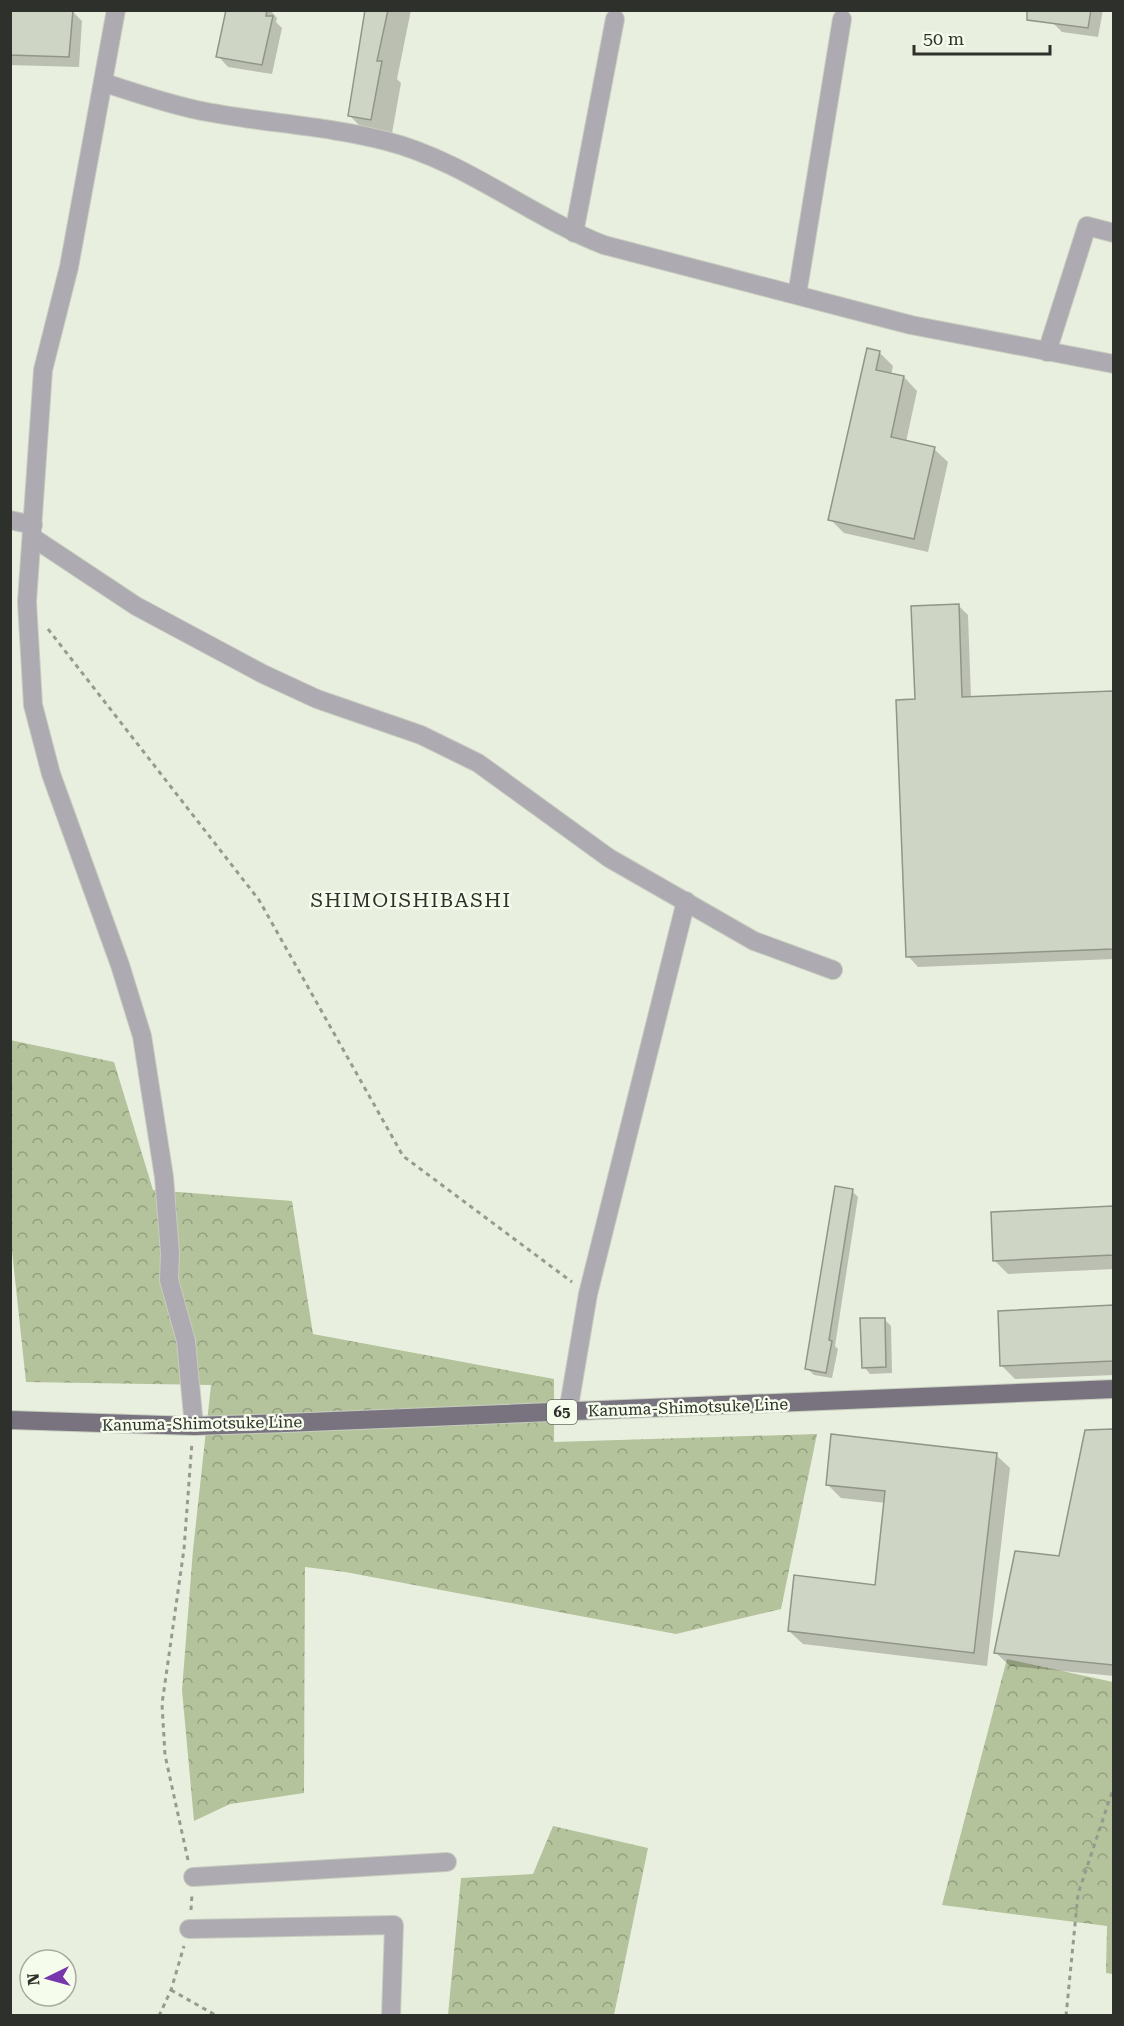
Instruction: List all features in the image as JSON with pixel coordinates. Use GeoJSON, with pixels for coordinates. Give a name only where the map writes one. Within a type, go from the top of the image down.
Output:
{"type":"FeatureCollection","features":[{"type":"Feature","properties":{"kind":"main road","name":"Kanuma-Shimotsuke Line"},"geometry":{"type":"LineString","coordinates":[[10,1420],[194,1426],[1113,1389]]}},
{"type":"Feature","properties":{"kind":"street"},"geometry":{"type":"LineString","coordinates":[[116,10],[105,83],[69,267],[43,370],[27,602],[33,705],[51,774],[120,965],[142,1036],[164,1177],[170,1280],[186,1341],[194,1426]]}},
{"type":"Feature","properties":{"kind":"street"},"geometry":{"type":"LineString","coordinates":[[574,233],[615,19]]}},
{"type":"Feature","properties":{"kind":"street"},"geometry":{"type":"LineString","coordinates":[[797,295],[842,19]]}},
{"type":"Feature","properties":{"kind":"street"},"geometry":{"type":"LineString","coordinates":[[105,83],[198,110],[386,141],[428,155],[468,173],[574,233],[604,245],[911,325],[1113,364]]}},
{"type":"Feature","properties":{"kind":"street"},"geometry":{"type":"LineString","coordinates":[[1047,352],[1087,226],[1113,233]]}},
{"type":"Feature","properties":{"kind":"street"},"geometry":{"type":"LineString","coordinates":[[10,520],[33,531],[136,606],[263,674],[317,699],[421,735],[478,763],[609,858],[754,941],[833,970]]}},
{"type":"Feature","properties":{"kind":"street"},"geometry":{"type":"LineString","coordinates":[[568,1412],[588,1294],[686,901]]}},
{"type":"Feature","properties":{"kind":"street"},"geometry":{"type":"LineString","coordinates":[[193,1877],[447,1862]]}},
{"type":"Feature","properties":{"kind":"street"},"geometry":{"type":"LineString","coordinates":[[189,1929],[394,1925],[391,2016]]}},
{"type":"Feature","properties":{"kind":"path"},"geometry":{"type":"LineString","coordinates":[[27,602],[259,900],[403,1156],[588,1294]]}},
{"type":"Feature","properties":{"kind":"path"},"geometry":{"type":"LineString","coordinates":[[159,2016],[171,1990],[189,1929],[193,1877],[165,1755],[162,1704],[184,1549],[194,1426]]}},
{"type":"Feature","properties":{"kind":"path"},"geometry":{"type":"LineString","coordinates":[[1066,2016],[1078,1894],[1113,1786]]}},
{"type":"Feature","properties":{"kind":"path"},"geometry":{"type":"LineString","coordinates":[[171,1990],[217,2016]]}},
{"type":"Feature","properties":{"kind":"green space"},"geometry":{"type":"Polygon","coordinates":[[[10,1040],[114,1062],[153,1190],[292,1201],[313,1334],[554,1379],[554,1442],[817,1434],[781,1609],[676,1634],[345,1572],[305,1567],[304,1793],[230,1804],[194,1821],[182,1690],[193,1550],[211,1385],[26,1382],[10,1232],[10,1040]]]}},
{"type":"Feature","properties":{"kind":"green space"},"geometry":{"type":"Polygon","coordinates":[[[1007,1659],[1113,1682],[1113,1974],[1106,1973],[1107,1926],[942,1905],[1007,1659]]]}},
{"type":"Feature","properties":{"kind":"green space"},"geometry":{"type":"Polygon","coordinates":[[[553,1826],[648,1848],[614,2015],[448,2015],[461,1878],[533,1874],[553,1826]]]}},
{"type":"Feature","properties":{"kind":"building"},"geometry":{"type":"Polygon","coordinates":[[[10,10],[73,10],[69,57],[10,55],[10,10]]]}},
{"type":"Feature","properties":{"kind":"building"},"geometry":{"type":"Polygon","coordinates":[[[226,10],[267,10],[266,16],[273,16],[262,65],[216,57],[226,10]]]}},
{"type":"Feature","properties":{"kind":"building"},"geometry":{"type":"Polygon","coordinates":[[[365,10],[388,10],[377,61],[382,61],[371,120],[348,116],[365,10]]]}},
{"type":"Feature","properties":{"kind":"building"},"geometry":{"type":"Polygon","coordinates":[[[1027,10],[1091,10],[1088,28],[1027,20],[1027,10]]]}},
{"type":"Feature","properties":{"kind":"building"},"geometry":{"type":"Polygon","coordinates":[[[867,348],[880,351],[876,370],[904,376],[891,437],[935,447],[914,539],[828,520],[867,348]]]}},
{"type":"Feature","properties":{"kind":"building"},"geometry":{"type":"Polygon","coordinates":[[[959,604],[962,697],[1113,691],[1113,949],[906,957],[896,700],[915,699],[911,606],[959,604]]]}},
{"type":"Feature","properties":{"kind":"building"},"geometry":{"type":"Polygon","coordinates":[[[835,1186],[853,1189],[829,1340],[832,1341],[826,1373],[805,1369],[835,1186]]]}},
{"type":"Feature","properties":{"kind":"building"},"geometry":{"type":"Polygon","coordinates":[[[1113,1206],[1113,1255],[993,1261],[991,1212],[1113,1206]]]}},
{"type":"Feature","properties":{"kind":"building"},"geometry":{"type":"Polygon","coordinates":[[[1113,1305],[1113,1361],[1000,1366],[998,1311],[1113,1305]]]}},
{"type":"Feature","properties":{"kind":"building"},"geometry":{"type":"Polygon","coordinates":[[[860,1318],[885,1318],[886,1367],[862,1368],[860,1318]]]}},
{"type":"Feature","properties":{"kind":"building"},"geometry":{"type":"Polygon","coordinates":[[[1113,1429],[1113,1665],[994,1653],[1015,1551],[1059,1556],[1085,1430],[1113,1429]]]}},
{"type":"Feature","properties":{"kind":"building"},"geometry":{"type":"Polygon","coordinates":[[[831,1434],[997,1453],[974,1653],[788,1631],[794,1575],[875,1585],[885,1491],[826,1485],[831,1434]]]}},
{"type":"Feature","properties":{"kind":"district","name":"SHIMOISHIBASHI"},"geometry":{"type":"Point","coordinates":[411,900]}}]}
